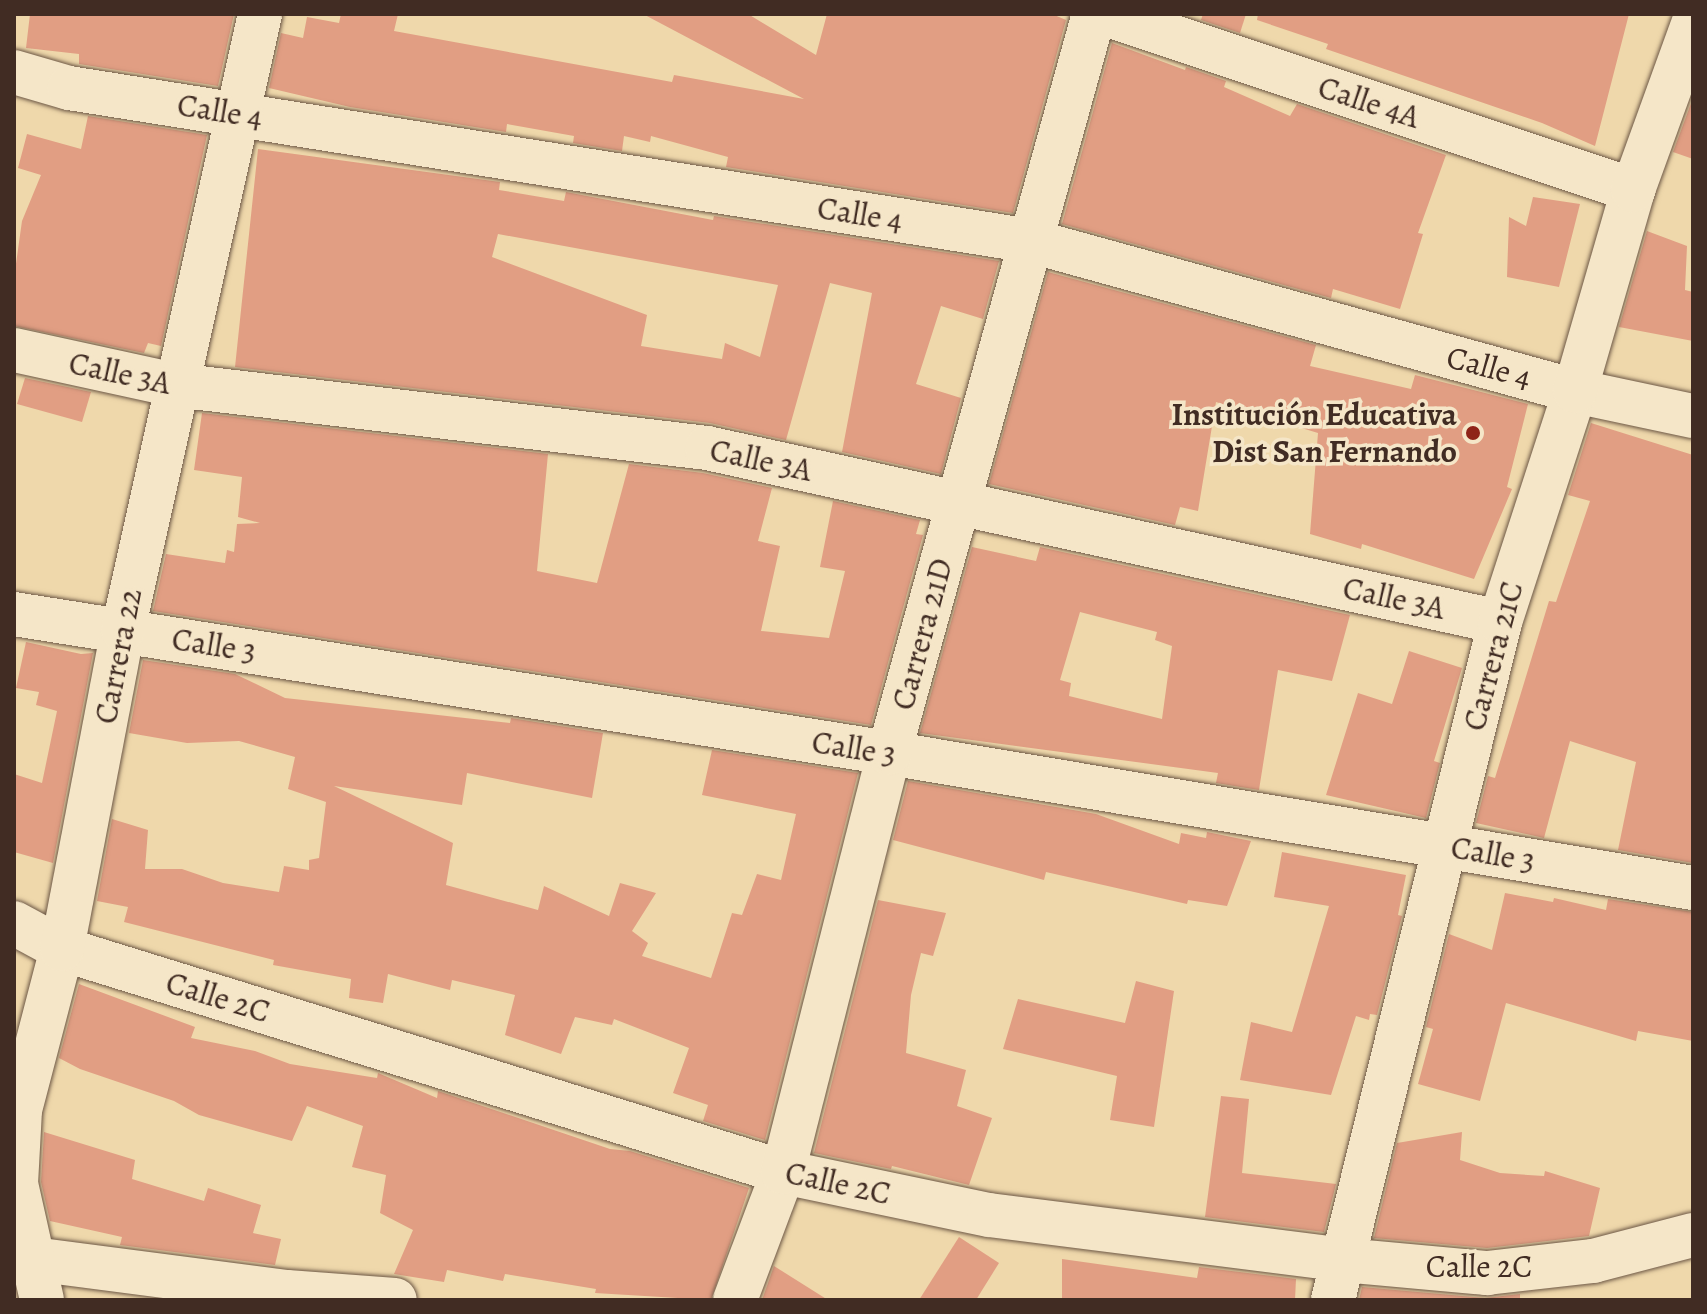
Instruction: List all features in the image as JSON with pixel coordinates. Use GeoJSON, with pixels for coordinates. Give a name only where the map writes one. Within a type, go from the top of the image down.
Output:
{"type":"FeatureCollection","features":[{"type":"Feature","properties":{"kind":"street","name":"Carrera 22"},"geometry":{"type":"LineString","coordinates":[[30,1270],[16,1184],[20,1110],[62,949],[123,630],[175,385],[241,114],[260,14]]}},
{"type":"Feature","properties":{"kind":"street","name":"Carrera 21D"},"geometry":{"type":"LineString","coordinates":[[735,1300],[783,1172],[889,753],[1094,14]]}},
{"type":"Feature","properties":{"kind":"street","name":"Calle 4A"},"geometry":{"type":"LineString","coordinates":[[1105,14],[1633,190]]}},
{"type":"Feature","properties":{"kind":"street","name":"Carrera 21C"},"geometry":{"type":"LineString","coordinates":[[1338,1280],[1500,622],[1575,391],[1633,190],[1693,24]]}},
{"type":"Feature","properties":{"kind":"street","name":"Calle 4"},"geometry":{"type":"LineString","coordinates":[[14,72],[69,88],[1031,241],[1575,391],[1693,416]]}},
{"type":"Feature","properties":{"kind":"street","name":"Calle 3A"},"geometry":{"type":"LineString","coordinates":[[14,350],[175,385],[707,448],[1500,622]]}},
{"type":"Feature","properties":{"kind":"street","name":"Calle 3"},"geometry":{"type":"LineString","coordinates":[[14,614],[889,753],[1693,888]]}},
{"type":"Feature","properties":{"kind":"street","name":"Calle 2C"},"geometry":{"type":"LineString","coordinates":[[14,923],[62,949],[783,1172],[989,1215],[1338,1280],[1487,1273],[1593,1261],[1693,1235]]}},
{"type":"Feature","properties":{"kind":"street"},"geometry":{"type":"LineString","coordinates":[[30,1270],[395,1300]]}},
{"type":"Feature","properties":{"kind":"building"},"geometry":{"type":"Polygon","coordinates":[[[30,14],[234,14],[218,86],[79,64],[79,54],[26,48],[30,14]]]}},
{"type":"Feature","properties":{"kind":"building"},"geometry":{"type":"Polygon","coordinates":[[[341,14],[398,14],[394,31],[672,82],[674,75],[804,99],[643,14],[748,14],[816,55],[827,14],[1052,14],[1066,20],[1013,213],[726,167],[728,157],[651,136],[650,142],[624,136],[622,151],[573,143],[574,136],[507,124],[506,132],[350,107],[269,88],[281,33],[303,38],[307,17],[339,23],[341,14]]]}},
{"type":"Feature","properties":{"kind":"building"},"geometry":{"type":"Polygon","coordinates":[[[1203,14],[1246,14],[1240,33],[1201,20],[1203,14]]]}},
{"type":"Feature","properties":{"kind":"building"},"geometry":{"type":"Polygon","coordinates":[[[1258,14],[1629,14],[1595,146],[1542,123],[1326,49],[1328,44],[1257,20],[1258,14]]]}},
{"type":"Feature","properties":{"kind":"building"},"geometry":{"type":"Polygon","coordinates":[[[1112,43],[1185,70],[1186,67],[1226,81],[1224,87],[1290,116],[1297,104],[1446,155],[1418,233],[1423,234],[1400,309],[1333,289],[1331,298],[1062,224],[1112,43]]]}},
{"type":"Feature","properties":{"kind":"building"},"geometry":{"type":"Polygon","coordinates":[[[1693,98],[1693,159],[1673,152],[1693,98]]]}},
{"type":"Feature","properties":{"kind":"building"},"geometry":{"type":"Polygon","coordinates":[[[88,116],[207,135],[161,346],[148,343],[144,353],[14,326],[14,278],[22,221],[41,175],[18,168],[27,134],[81,149],[88,116]]]}},
{"type":"Feature","properties":{"kind":"building"},"geometry":{"type":"Polygon","coordinates":[[[258,149],[500,182],[499,190],[564,201],[566,192],[713,220],[714,216],[999,261],[983,319],[941,306],[916,384],[961,398],[941,474],[842,452],[872,293],[830,283],[786,440],[710,423],[235,367],[258,149]],[[498,234],[492,257],[647,315],[641,346],[722,359],[725,343],[760,357],[778,285],[498,234]]]}},
{"type":"Feature","properties":{"kind":"building"},"geometry":{"type":"Polygon","coordinates":[[[1533,197],[1580,204],[1559,287],[1507,277],[1509,217],[1526,226],[1533,197]]]}},
{"type":"Feature","properties":{"kind":"building"},"geometry":{"type":"Polygon","coordinates":[[[1647,231],[1687,246],[1685,290],[1693,292],[1693,341],[1619,327],[1647,231]]]}},
{"type":"Feature","properties":{"kind":"building"},"geometry":{"type":"Polygon","coordinates":[[[1048,272],[1316,345],[1310,366],[1411,389],[1415,375],[1528,404],[1507,487],[1512,489],[1474,579],[1362,544],[1361,549],[1310,534],[1318,433],[1216,402],[1198,511],[1180,507],[1175,525],[989,484],[1048,272]]]}},
{"type":"Feature","properties":{"kind":"building"},"geometry":{"type":"Polygon","coordinates":[[[25,378],[91,392],[82,422],[17,404],[25,378]]]}},
{"type":"Feature","properties":{"kind":"building"},"geometry":{"type":"Polygon","coordinates":[[[202,413],[548,454],[537,571],[597,583],[629,464],[703,473],[772,488],[758,541],[780,546],[761,631],[829,638],[845,571],[820,567],[833,501],[920,520],[916,534],[923,535],[871,725],[153,611],[166,554],[225,563],[227,550],[234,552],[237,524],[260,523],[238,517],[242,477],[194,470],[202,413]]]}},
{"type":"Feature","properties":{"kind":"building"},"geometry":{"type":"Polygon","coordinates":[[[1591,423],[1693,455],[1693,863],[1618,850],[1636,762],[1570,741],[1544,838],[1476,823],[1488,776],[1495,778],[1549,601],[1556,602],[1590,501],[1568,495],[1591,423]]]}},
{"type":"Feature","properties":{"kind":"building"},"geometry":{"type":"Polygon","coordinates":[[[972,547],[1036,561],[1040,547],[1350,615],[1332,681],[1278,670],[1259,790],[1216,783],[1218,773],[920,733],[972,547]],[[1080,612],[1060,680],[1071,683],[1069,696],[1162,719],[1172,646],[1155,640],[1157,632],[1080,612]]]}},
{"type":"Feature","properties":{"kind":"building"},"geometry":{"type":"Polygon","coordinates":[[[26,642],[81,654],[93,653],[53,863],[14,852],[14,774],[42,783],[57,711],[36,705],[39,692],[16,688],[26,642]]]}},
{"type":"Feature","properties":{"kind":"building"},"geometry":{"type":"Polygon","coordinates":[[[1409,651],[1462,668],[1434,761],[1440,763],[1426,818],[1326,795],[1358,693],[1392,704],[1409,651]]]}},
{"type":"Feature","properties":{"kind":"building"},"geometry":{"type":"Polygon","coordinates":[[[143,660],[235,674],[285,698],[510,723],[511,718],[603,733],[592,798],[467,773],[462,805],[334,786],[453,843],[446,885],[538,910],[544,886],[609,916],[620,883],[656,893],[632,931],[648,943],[642,956],[711,978],[732,913],[742,915],[757,874],[781,880],[796,814],[702,795],[712,750],[858,773],[765,1140],[703,1121],[708,1105],[673,1093],[689,1048],[614,1019],[612,1025],[575,1017],[561,1054],[505,1035],[515,995],[452,980],[450,990],[388,974],[383,1003],[349,998],[351,979],[273,965],[274,960],[124,922],[128,907],[97,901],[112,819],[148,830],[145,869],[182,869],[223,883],[279,892],[284,866],[309,870],[309,860],[319,858],[326,802],[288,789],[295,757],[239,741],[187,743],[129,733],[143,660]]]}},
{"type":"Feature","properties":{"kind":"building"},"geometry":{"type":"Polygon","coordinates":[[[908,781],[1096,814],[1179,844],[1181,833],[1206,838],[1207,832],[1251,841],[1227,906],[1188,900],[1187,904],[1046,872],[1044,880],[893,840],[908,781]]]}},
{"type":"Feature","properties":{"kind":"building"},"geometry":{"type":"Polygon","coordinates":[[[1282,852],[1406,875],[1398,915],[1402,916],[1377,1015],[1370,1014],[1369,1020],[1356,1016],[1331,1095],[1240,1080],[1251,1022],[1292,1032],[1329,906],[1274,897],[1282,852]]]}},
{"type":"Feature","properties":{"kind":"building"},"geometry":{"type":"Polygon","coordinates":[[[1505,893],[1553,902],[1554,898],[1606,910],[1608,899],[1693,912],[1693,1041],[1638,1031],[1636,1041],[1506,1003],[1480,1101],[1418,1084],[1433,1029],[1426,1027],[1449,934],[1492,950],[1505,893]]]}},
{"type":"Feature","properties":{"kind":"building"},"geometry":{"type":"Polygon","coordinates":[[[878,900],[946,913],[933,956],[921,953],[911,995],[906,1053],[966,1070],[957,1106],[992,1118],[969,1185],[892,1166],[891,1169],[814,1153],[878,900]]]}},
{"type":"Feature","properties":{"kind":"building"},"geometry":{"type":"Polygon","coordinates":[[[1136,981],[1174,991],[1154,1127],[1110,1120],[1117,1076],[1003,1049],[1018,999],[1125,1023],[1136,981]]]}},
{"type":"Feature","properties":{"kind":"building"},"geometry":{"type":"Polygon","coordinates":[[[79,984],[195,1027],[191,1038],[255,1051],[290,1064],[377,1078],[378,1073],[437,1098],[438,1091],[610,1149],[630,1151],[749,1188],[711,1300],[595,1293],[596,1289],[505,1274],[503,1281],[447,1270],[444,1282],[394,1274],[413,1230],[380,1213],[386,1175],[352,1167],[363,1126],[307,1106],[292,1141],[199,1115],[174,1101],[80,1069],[59,1058],[79,984]]]}},
{"type":"Feature","properties":{"kind":"building"},"geometry":{"type":"Polygon","coordinates":[[[1221,1096],[1249,1099],[1242,1173],[1336,1184],[1324,1232],[1205,1217],[1221,1096]]]}},
{"type":"Feature","properties":{"kind":"building"},"geometry":{"type":"Polygon","coordinates":[[[44,1132],[135,1160],[132,1179],[204,1201],[208,1188],[261,1205],[253,1233],[281,1239],[275,1265],[120,1245],[122,1237],[50,1221],[41,1182],[44,1132]]]}},
{"type":"Feature","properties":{"kind":"building"},"geometry":{"type":"Polygon","coordinates":[[[1462,1132],[1460,1160],[1500,1173],[1544,1176],[1545,1171],[1600,1188],[1589,1236],[1487,1248],[1374,1238],[1397,1143],[1462,1132]]]}},
{"type":"Feature","properties":{"kind":"building"},"geometry":{"type":"Polygon","coordinates":[[[959,1237],[999,1263],[976,1300],[919,1300],[959,1237]]]}},
{"type":"Feature","properties":{"kind":"building"},"geometry":{"type":"Polygon","coordinates":[[[1062,1259],[1197,1278],[1199,1267],[1296,1279],[1295,1300],[1062,1300],[1062,1259]]]}},
{"type":"Feature","properties":{"kind":"building"},"geometry":{"type":"Polygon","coordinates":[[[774,1266],[828,1300],[762,1300],[774,1266]]]}},
{"type":"Feature","properties":{"kind":"building"},"geometry":{"type":"Polygon","coordinates":[[[1362,1287],[1485,1298],[1520,1294],[1520,1300],[1359,1300],[1362,1287]]]}},
{"type":"Feature","properties":{"kind":"place","name":"Institución Educativa Dist San Fernando"},"geometry":{"type":"Point","coordinates":[1473,433]}}]}
